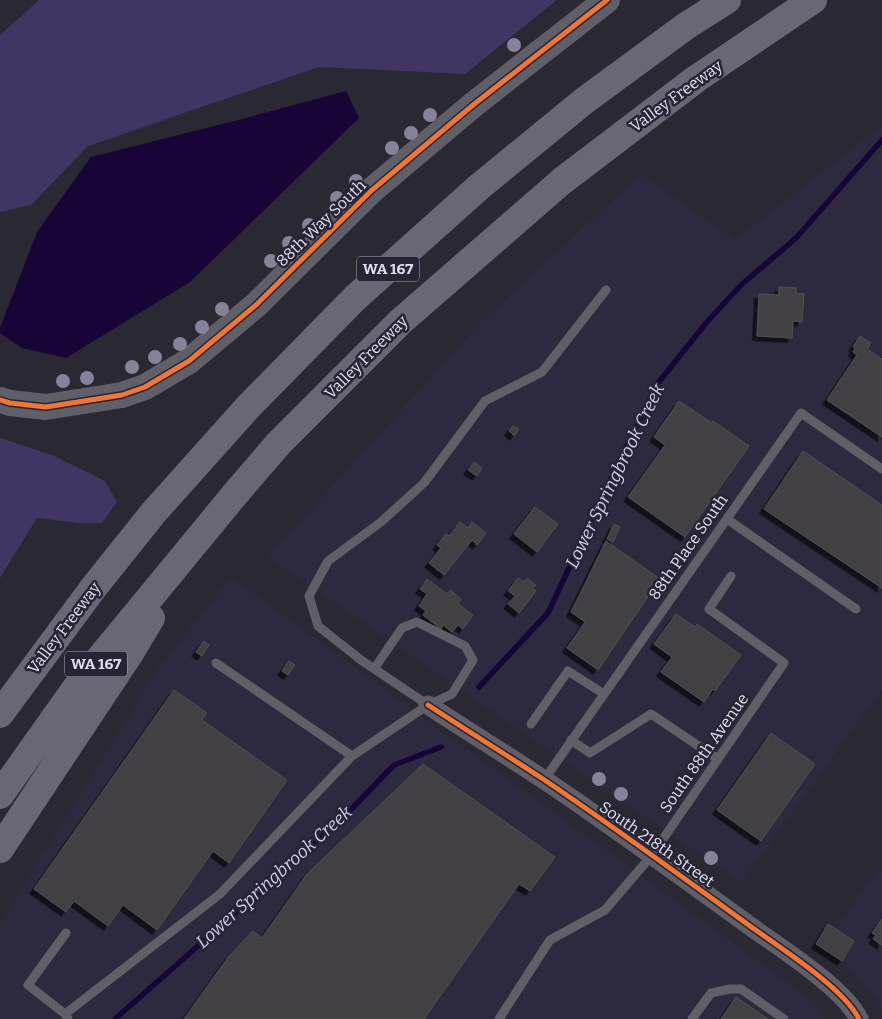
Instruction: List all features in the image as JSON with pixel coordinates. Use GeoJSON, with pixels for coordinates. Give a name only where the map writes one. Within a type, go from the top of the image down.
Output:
{"type":"FeatureCollection","features":[{"type":"Feature","properties":{"kind":"highway","name":"Valley Freeway"},"geometry":{"type":"LineString","coordinates":[[0,714],[94,587],[154,512],[248,408],[355,298],[479,188],[584,102],[686,26],[727,0]]}},
{"type":"Feature","properties":{"kind":"highway","name":"Valley Freeway"},"geometry":{"type":"LineString","coordinates":[[0,795],[78,685],[279,443],[407,316],[562,181],[696,79],[813,0]]}},
{"type":"Feature","properties":{"kind":"highway"},"geometry":{"type":"LineString","coordinates":[[0,849],[130,653],[200,538]]}},
{"type":"Feature","properties":{"kind":"street","name":"88th Way South"},"geometry":{"type":"LineString","coordinates":[[0,400],[46,407],[122,395],[145,387],[189,361],[256,304],[371,191],[473,105],[607,0]]}},
{"type":"Feature","properties":{"kind":"street","name":"South 218th Street"},"geometry":{"type":"LineString","coordinates":[[428,705],[544,780],[652,855],[830,986],[855,1012],[859,1019]]}},
{"type":"Feature","properties":{"kind":"lane"},"geometry":{"type":"LineString","coordinates":[[428,705],[374,669],[318,626],[309,596],[328,561],[380,522],[424,483],[485,401],[542,372],[606,290]]}},
{"type":"Feature","properties":{"kind":"lane","name":"88th Place South"},"geometry":{"type":"LineString","coordinates":[[544,780],[801,413],[882,469]]}},
{"type":"Feature","properties":{"kind":"lane"},"geometry":{"type":"LineString","coordinates":[[726,519],[856,609]]}},
{"type":"Feature","properties":{"kind":"lane","name":"South 88th Avenue"},"geometry":{"type":"LineString","coordinates":[[499,1019],[550,940],[605,910],[652,855],[784,663],[709,609],[731,576]]}},
{"type":"Feature","properties":{"kind":"lane"},"geometry":{"type":"LineString","coordinates":[[66,933],[28,985],[67,1016],[220,894],[352,756],[428,705],[452,694],[473,660],[465,646],[417,622],[402,628],[374,669]]}},
{"type":"Feature","properties":{"kind":"lane"},"geometry":{"type":"LineString","coordinates":[[216,663],[352,756]]}},
{"type":"Feature","properties":{"kind":"lane"},"geometry":{"type":"LineString","coordinates":[[531,724],[568,671],[604,694]]}},
{"type":"Feature","properties":{"kind":"lane"},"geometry":{"type":"LineString","coordinates":[[572,740],[590,753],[651,714],[718,759]]}},
{"type":"Feature","properties":{"kind":"lane"},"geometry":{"type":"LineString","coordinates":[[692,1019],[711,994],[730,989],[742,989],[784,1019]]}},
{"type":"Feature","properties":{"kind":"shaded area"},"geometry":{"type":"Polygon","coordinates":[[[39,0],[557,0],[465,74],[319,67],[88,146],[31,205],[0,212],[0,35],[39,0]]]}},
{"type":"Feature","properties":{"kind":"shaded area"},"geometry":{"type":"Polygon","coordinates":[[[346,91],[359,118],[190,282],[66,358],[22,348],[0,333],[0,328],[37,232],[91,157],[346,91]]]}},
{"type":"Feature","properties":{"kind":"shaded area"},"geometry":{"type":"Polygon","coordinates":[[[882,125],[882,690],[741,883],[268,557],[482,321],[641,174],[735,240],[882,125]]]}},
{"type":"Feature","properties":{"kind":"shaded area"},"geometry":{"type":"Polygon","coordinates":[[[0,438],[54,456],[105,481],[117,502],[102,523],[79,523],[37,518],[0,578],[0,438]]]}},
{"type":"Feature","properties":{"kind":"shaded area"},"geometry":{"type":"Polygon","coordinates":[[[231,577],[816,1003],[824,1019],[0,1019],[0,924],[157,670],[231,577]]]}},
{"type":"Feature","properties":{"kind":"shaded area"},"geometry":{"type":"Polygon","coordinates":[[[878,868],[882,871],[882,1010],[875,997],[851,970],[823,948],[878,868]]]}},
{"type":"Feature","properties":{"kind":"building"},"geometry":{"type":"Polygon","coordinates":[[[779,287],[796,288],[796,293],[804,294],[802,322],[793,321],[792,338],[757,336],[759,294],[779,295],[779,287]]]}},
{"type":"Feature","properties":{"kind":"building"},"geometry":{"type":"Polygon","coordinates":[[[860,336],[871,343],[867,349],[882,359],[882,437],[827,400],[857,355],[853,352],[855,348],[853,347],[860,336]]]}},
{"type":"Feature","properties":{"kind":"building"},"geometry":{"type":"Polygon","coordinates":[[[679,401],[712,423],[713,421],[749,446],[685,537],[628,497],[665,445],[654,437],[679,401]]]}},
{"type":"Feature","properties":{"kind":"building"},"geometry":{"type":"Polygon","coordinates":[[[513,426],[519,429],[514,436],[509,431],[513,426]]]}},
{"type":"Feature","properties":{"kind":"building"},"geometry":{"type":"Polygon","coordinates":[[[803,451],[882,505],[882,588],[764,509],[803,451]]]}},
{"type":"Feature","properties":{"kind":"building"},"geometry":{"type":"Polygon","coordinates":[[[474,462],[482,468],[477,476],[468,470],[474,462]]]}},
{"type":"Feature","properties":{"kind":"building"},"geometry":{"type":"Polygon","coordinates":[[[535,507],[558,524],[537,552],[514,534],[535,507]]]}},
{"type":"Feature","properties":{"kind":"building"},"geometry":{"type":"Polygon","coordinates":[[[460,522],[468,528],[472,522],[486,533],[477,545],[472,540],[444,575],[429,563],[441,548],[437,545],[446,534],[449,536],[460,522]]]}},
{"type":"Feature","properties":{"kind":"building"},"geometry":{"type":"Polygon","coordinates":[[[614,524],[620,527],[613,542],[607,539],[614,524]]]}},
{"type":"Feature","properties":{"kind":"building"},"geometry":{"type":"Polygon","coordinates":[[[606,541],[660,579],[598,670],[567,648],[585,622],[571,612],[606,541]]]}},
{"type":"Feature","properties":{"kind":"building"},"geometry":{"type":"Polygon","coordinates":[[[518,578],[524,582],[527,578],[536,585],[532,589],[536,591],[519,613],[508,604],[515,596],[508,591],[518,578]]]}},
{"type":"Feature","properties":{"kind":"building"},"geometry":{"type":"Polygon","coordinates":[[[427,579],[447,594],[450,590],[461,599],[458,604],[473,615],[463,629],[458,625],[452,632],[443,625],[441,629],[423,615],[426,611],[419,606],[427,594],[420,589],[427,579]]]}},
{"type":"Feature","properties":{"kind":"building"},"geometry":{"type":"Polygon","coordinates":[[[676,614],[695,627],[697,624],[741,655],[715,691],[713,689],[704,702],[661,672],[672,657],[654,644],[676,614]]]}},
{"type":"Feature","properties":{"kind":"building"},"geometry":{"type":"Polygon","coordinates":[[[204,641],[209,645],[202,656],[196,652],[204,641]]]}},
{"type":"Feature","properties":{"kind":"building"},"geometry":{"type":"Polygon","coordinates":[[[289,661],[295,665],[288,675],[282,671],[289,661]]]}},
{"type":"Feature","properties":{"kind":"building"},"geometry":{"type":"Polygon","coordinates":[[[174,690],[207,713],[202,720],[287,780],[229,863],[213,851],[157,930],[123,905],[108,926],[74,901],[66,912],[34,889],[174,690]]]}},
{"type":"Feature","properties":{"kind":"building"},"geometry":{"type":"Polygon","coordinates":[[[771,733],[815,764],[761,841],[717,810],[771,733]]]}},
{"type":"Feature","properties":{"kind":"building"},"geometry":{"type":"Polygon","coordinates":[[[423,764],[555,857],[530,891],[519,884],[424,1019],[184,1019],[229,956],[253,931],[262,938],[307,874],[423,764]]]}},
{"type":"Feature","properties":{"kind":"building"},"geometry":{"type":"Polygon","coordinates":[[[882,919],[882,945],[873,939],[876,935],[872,933],[882,919]]]}},
{"type":"Feature","properties":{"kind":"building"},"geometry":{"type":"Polygon","coordinates":[[[828,924],[854,941],[842,961],[816,944],[828,924]]]}},
{"type":"Feature","properties":{"kind":"building"},"geometry":{"type":"Polygon","coordinates":[[[736,997],[768,1019],[721,1019],[736,997]]]}},
{"type":"Feature","properties":{"kind":"waterway","name":"Lower Springbrook Creek"},"geometry":{"type":"LineString","coordinates":[[479,687],[548,613],[658,383],[707,322],[741,285],[796,238],[882,140]]}},
{"type":"Feature","properties":{"kind":"waterway","name":"Lower Springbrook Creek"},"geometry":{"type":"LineString","coordinates":[[115,1019],[341,820],[394,765],[441,747]]}},
{"type":"Feature","properties":{"kind":"cycle path"},"geometry":{"type":"LineString","coordinates":[[0,400],[46,407],[122,395],[145,387],[189,361],[256,305],[371,191],[473,105],[607,0]]}},
{"type":"Feature","properties":{"kind":"cycle path"},"geometry":{"type":"LineString","coordinates":[[428,705],[569,797],[793,956],[840,994],[859,1019]]}}]}
